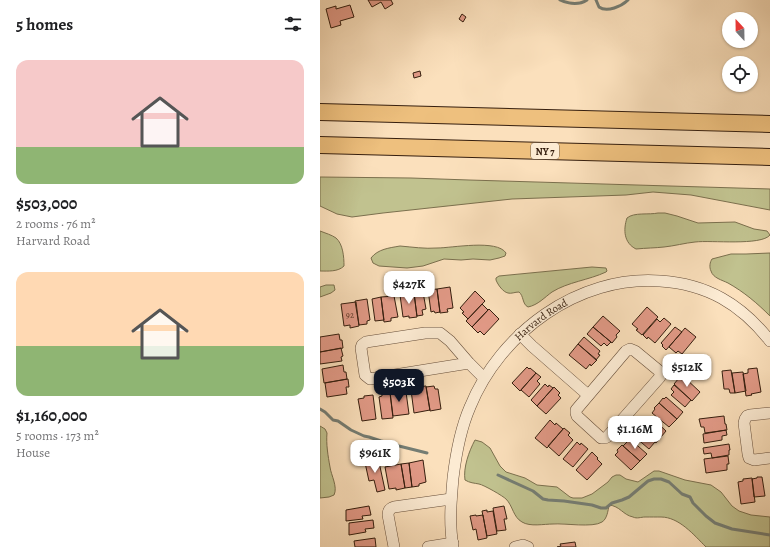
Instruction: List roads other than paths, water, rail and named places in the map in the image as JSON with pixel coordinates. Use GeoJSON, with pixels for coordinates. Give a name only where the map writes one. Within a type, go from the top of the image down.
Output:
{"type":"FeatureCollection","features":[{"type":"Feature","properties":{"kind":"highway"},"geometry":{"type":"LineString","coordinates":[[320,112],[770,124]]}},
{"type":"Feature","properties":{"kind":"highway","name":"NY 7"},"geometry":{"type":"LineString","coordinates":[[320,145],[770,157]]}},
{"type":"Feature","properties":{"kind":"street","name":"Harvard Road"},"geometry":{"type":"LineString","coordinates":[[453,545],[451,499],[457,452],[470,406],[484,378],[504,351],[520,334],[542,317],[587,292],[603,287],[619,283],[648,280],[676,282],[698,287],[730,303],[756,324],[770,341]]}},
{"type":"Feature","properties":{"kind":"street"},"geometry":{"type":"LineString","coordinates":[[468,363],[370,379],[365,375],[361,348],[366,342],[425,333],[440,333],[447,338],[468,363],[484,378]]}},
{"type":"Feature","properties":{"kind":"street"},"geometry":{"type":"LineString","coordinates":[[520,334],[588,395]]}},
{"type":"Feature","properties":{"kind":"street"},"geometry":{"type":"LineString","coordinates":[[629,350],[635,351],[660,373],[659,379],[605,438],[599,437],[576,414],[575,411],[588,395],[629,350]]}},
{"type":"Feature","properties":{"kind":"street"},"geometry":{"type":"LineString","coordinates":[[770,413],[747,416],[744,423],[748,455],[750,458],[754,460],[770,458]]}},
{"type":"Feature","properties":{"kind":"street"},"geometry":{"type":"LineString","coordinates":[[394,547],[388,515],[390,509],[394,507],[451,499]]}},
{"type":"Feature","properties":{"kind":"street"},"geometry":{"type":"LineString","coordinates":[[428,547],[453,545]]}},
{"type":"Feature","properties":{"kind":"street"},"geometry":{"type":"LineString","coordinates":[[515,547],[523,545],[528,547]]}},
{"type":"Feature","properties":{"kind":"waterway"},"geometry":{"type":"LineString","coordinates":[[560,0],[574,4],[587,0]]}},
{"type":"Feature","properties":{"kind":"waterway"},"geometry":{"type":"LineString","coordinates":[[596,0],[599,7],[602,9],[610,9],[628,0]]}},
{"type":"Feature","properties":{"kind":"waterway"},"geometry":{"type":"LineString","coordinates":[[320,409],[333,420],[338,421],[351,430],[364,436],[427,453]]}},
{"type":"Feature","properties":{"kind":"waterway"},"geometry":{"type":"LineString","coordinates":[[498,475],[533,491],[543,499],[592,505],[601,508],[606,508],[612,503],[629,497],[648,481],[661,479],[669,482],[682,494],[690,497],[693,503],[715,523],[732,529],[770,535]]}}]}
